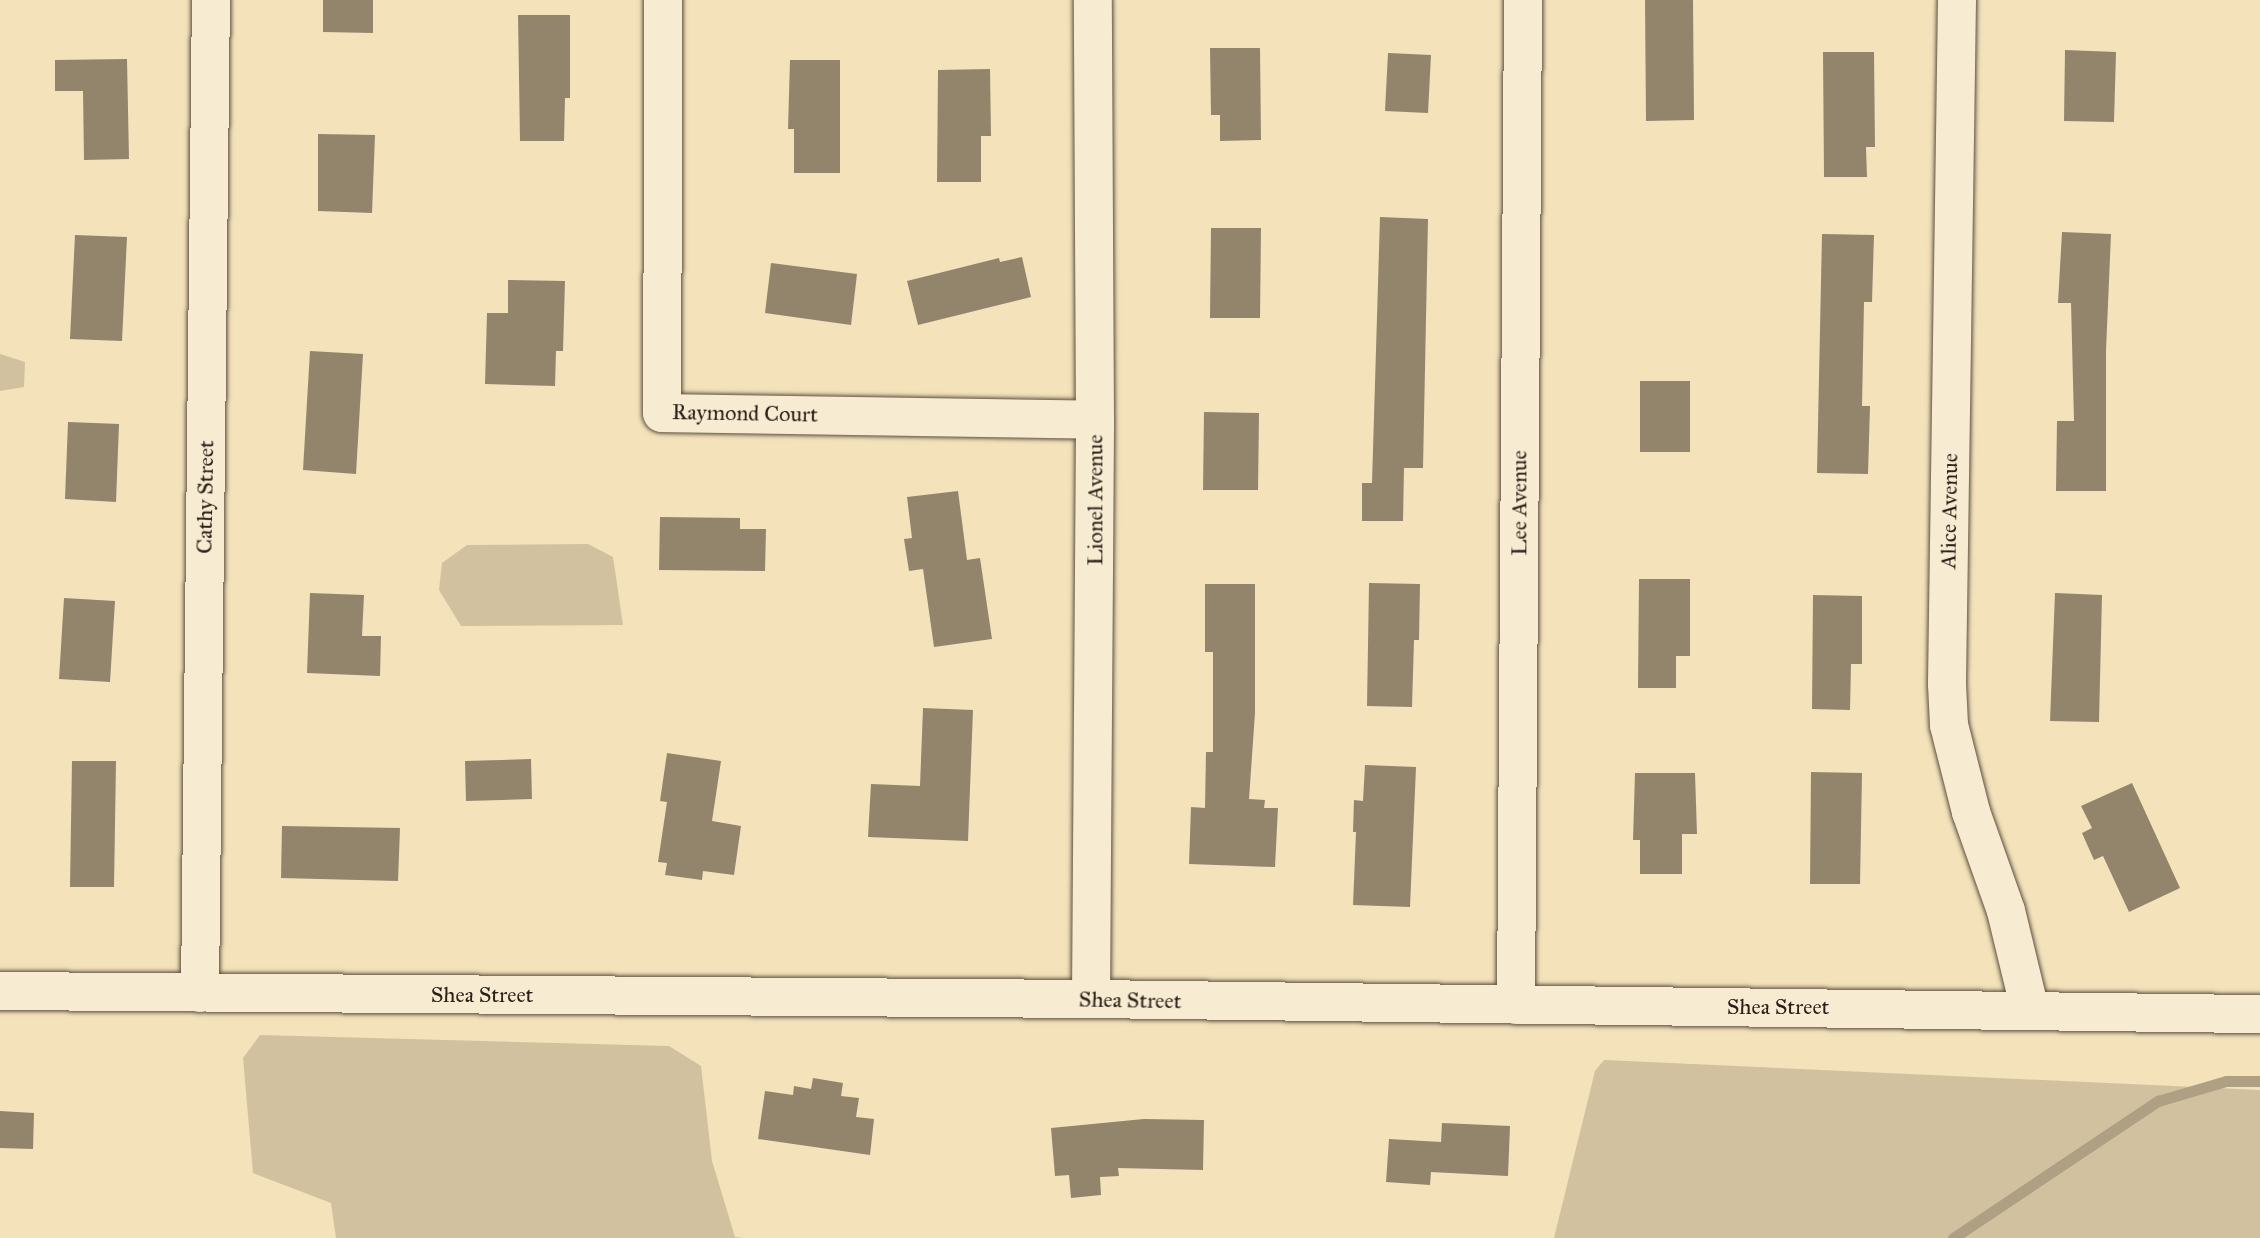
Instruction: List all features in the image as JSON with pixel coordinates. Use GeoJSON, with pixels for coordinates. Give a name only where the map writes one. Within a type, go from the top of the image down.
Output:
{"type":"FeatureCollection","features":[{"type":"Feature","properties":{"kind":"street","name":"Cathy Street"},"geometry":{"type":"LineString","coordinates":[[200,993],[211,0]]}},
{"type":"Feature","properties":{"kind":"street","name":"Raymond Court"},"geometry":{"type":"LineString","coordinates":[[663,0],[662,413],[1095,420]]}},
{"type":"Feature","properties":{"kind":"street","name":"Lionel Avenue"},"geometry":{"type":"LineString","coordinates":[[1091,999],[1095,420],[1093,0]]}},
{"type":"Feature","properties":{"kind":"street","name":"Lee Avenue"},"geometry":{"type":"LineString","coordinates":[[1516,1005],[1523,0]]}},
{"type":"Feature","properties":{"kind":"street","name":"Alice Avenue"},"geometry":{"type":"LineString","coordinates":[[1957,0],[1948,712],[1957,762],[2006,911],[2030,1010]]}},
{"type":"Feature","properties":{"kind":"street","name":"Shea Street"},"geometry":{"type":"LineString","coordinates":[[0,991],[1091,999],[2260,1014]]}},
{"type":"Feature","properties":{"kind":"shaded area"},"geometry":{"type":"Polygon","coordinates":[[[0,354],[25,362],[24,387],[0,391],[0,354]]]}},
{"type":"Feature","properties":{"kind":"shaded area"},"geometry":{"type":"Polygon","coordinates":[[[588,544],[613,557],[623,625],[461,626],[439,590],[442,563],[467,545],[588,544]]]}},
{"type":"Feature","properties":{"kind":"shaded area"},"geometry":{"type":"Polygon","coordinates":[[[260,1035],[669,1046],[701,1066],[712,1161],[735,1237],[744,1238],[336,1238],[331,1203],[253,1173],[243,1058],[260,1035]]]}},
{"type":"Feature","properties":{"kind":"shaded area"},"geometry":{"type":"Polygon","coordinates":[[[1604,1060],[2260,1090],[2260,1238],[1554,1238],[1595,1071],[1604,1060]]]}},
{"type":"Feature","properties":{"kind":"building"},"geometry":{"type":"Polygon","coordinates":[[[323,0],[373,0],[373,33],[323,32],[323,0]]]}},
{"type":"Feature","properties":{"kind":"building"},"geometry":{"type":"Polygon","coordinates":[[[1645,0],[1693,0],[1694,120],[1646,121],[1645,0]]]}},
{"type":"Feature","properties":{"kind":"building"},"geometry":{"type":"Polygon","coordinates":[[[518,15],[570,15],[570,98],[565,98],[564,141],[520,141],[518,15]]]}},
{"type":"Feature","properties":{"kind":"building"},"geometry":{"type":"Polygon","coordinates":[[[1210,48],[1260,48],[1261,140],[1220,141],[1220,115],[1211,115],[1210,48]]]}},
{"type":"Feature","properties":{"kind":"building"},"geometry":{"type":"Polygon","coordinates":[[[2065,50],[2116,52],[2114,122],[2064,121],[2065,50]]]}},
{"type":"Feature","properties":{"kind":"building"},"geometry":{"type":"Polygon","coordinates":[[[1823,52],[1874,52],[1875,147],[1866,147],[1867,177],[1824,177],[1823,52]]]}},
{"type":"Feature","properties":{"kind":"building"},"geometry":{"type":"Polygon","coordinates":[[[1388,53],[1431,55],[1428,113],[1385,111],[1388,53]]]}},
{"type":"Feature","properties":{"kind":"building"},"geometry":{"type":"Polygon","coordinates":[[[127,59],[129,159],[84,160],[83,91],[55,91],[55,60],[127,59]]]}},
{"type":"Feature","properties":{"kind":"building"},"geometry":{"type":"Polygon","coordinates":[[[790,60],[840,60],[840,173],[794,173],[794,129],[788,129],[790,60]]]}},
{"type":"Feature","properties":{"kind":"building"},"geometry":{"type":"Polygon","coordinates":[[[990,69],[991,136],[981,136],[981,182],[937,182],[938,70],[990,69]]]}},
{"type":"Feature","properties":{"kind":"building"},"geometry":{"type":"Polygon","coordinates":[[[318,134],[375,135],[372,213],[318,211],[318,134]]]}},
{"type":"Feature","properties":{"kind":"building"},"geometry":{"type":"Polygon","coordinates":[[[1380,217],[1428,219],[1423,468],[1404,468],[1403,521],[1362,521],[1362,483],[1372,483],[1380,217]]]}},
{"type":"Feature","properties":{"kind":"building"},"geometry":{"type":"Polygon","coordinates":[[[1211,228],[1261,228],[1260,318],[1210,318],[1211,228]]]}},
{"type":"Feature","properties":{"kind":"building"},"geometry":{"type":"Polygon","coordinates":[[[2062,232],[2111,234],[2106,351],[2106,491],[2056,491],[2057,421],[2074,421],[2071,303],[2058,303],[2062,232]]]}},
{"type":"Feature","properties":{"kind":"building"},"geometry":{"type":"Polygon","coordinates":[[[1822,234],[1874,235],[1872,302],[1864,302],[1862,406],[1870,406],[1868,474],[1817,473],[1822,234]]]}},
{"type":"Feature","properties":{"kind":"building"},"geometry":{"type":"Polygon","coordinates":[[[75,235],[127,237],[122,341],[70,339],[75,235]]]}},
{"type":"Feature","properties":{"kind":"building"},"geometry":{"type":"Polygon","coordinates":[[[1022,257],[1031,297],[918,325],[907,281],[999,258],[1000,262],[1022,257]]]}},
{"type":"Feature","properties":{"kind":"building"},"geometry":{"type":"Polygon","coordinates":[[[771,263],[857,274],[851,325],[765,313],[771,263]]]}},
{"type":"Feature","properties":{"kind":"building"},"geometry":{"type":"Polygon","coordinates":[[[508,280],[565,281],[563,351],[556,351],[555,386],[485,384],[487,313],[508,313],[508,280]]]}},
{"type":"Feature","properties":{"kind":"building"},"geometry":{"type":"Polygon","coordinates":[[[310,351],[363,354],[356,474],[303,470],[310,351]]]}},
{"type":"Feature","properties":{"kind":"building"},"geometry":{"type":"Polygon","coordinates":[[[1640,381],[1690,381],[1690,452],[1640,452],[1640,381]]]}},
{"type":"Feature","properties":{"kind":"building"},"geometry":{"type":"Polygon","coordinates":[[[1204,412],[1259,413],[1258,490],[1203,490],[1204,412]]]}},
{"type":"Feature","properties":{"kind":"building"},"geometry":{"type":"Polygon","coordinates":[[[68,422],[119,424],[116,502],[65,499],[68,422]]]}},
{"type":"Feature","properties":{"kind":"building"},"geometry":{"type":"Polygon","coordinates":[[[958,491],[967,560],[980,558],[992,639],[934,647],[923,569],[909,571],[904,539],[912,538],[907,497],[958,491]]]}},
{"type":"Feature","properties":{"kind":"building"},"geometry":{"type":"Polygon","coordinates":[[[660,517],[740,518],[740,529],[766,529],[765,571],[659,570],[660,517]]]}},
{"type":"Feature","properties":{"kind":"building"},"geometry":{"type":"Polygon","coordinates":[[[1639,579],[1690,579],[1690,656],[1676,656],[1676,688],[1638,688],[1639,579]]]}},
{"type":"Feature","properties":{"kind":"building"},"geometry":{"type":"Polygon","coordinates":[[[1369,583],[1420,584],[1419,640],[1414,640],[1412,707],[1367,706],[1369,583]]]}},
{"type":"Feature","properties":{"kind":"building"},"geometry":{"type":"Polygon","coordinates":[[[1205,584],[1255,584],[1255,713],[1249,799],[1265,800],[1264,808],[1278,808],[1275,867],[1189,864],[1191,807],[1205,808],[1206,752],[1213,752],[1213,652],[1205,652],[1205,584]]]}},
{"type":"Feature","properties":{"kind":"building"},"geometry":{"type":"Polygon","coordinates":[[[310,593],[364,595],[362,636],[381,636],[380,676],[307,673],[310,593]]]}},
{"type":"Feature","properties":{"kind":"building"},"geometry":{"type":"Polygon","coordinates":[[[2055,593],[2102,595],[2099,722],[2050,721],[2055,593]]]}},
{"type":"Feature","properties":{"kind":"building"},"geometry":{"type":"Polygon","coordinates":[[[1813,595],[1862,596],[1862,664],[1851,664],[1850,710],[1812,709],[1813,595]]]}},
{"type":"Feature","properties":{"kind":"building"},"geometry":{"type":"Polygon","coordinates":[[[64,598],[115,601],[110,682],[59,679],[64,598]]]}},
{"type":"Feature","properties":{"kind":"building"},"geometry":{"type":"Polygon","coordinates":[[[923,708],[973,710],[968,841],[868,837],[871,784],[920,786],[923,708]]]}},
{"type":"Feature","properties":{"kind":"building"},"geometry":{"type":"Polygon","coordinates":[[[667,753],[721,761],[712,821],[741,826],[734,875],[703,871],[702,880],[665,875],[667,863],[658,862],[667,802],[660,801],[667,753]]]}},
{"type":"Feature","properties":{"kind":"building"},"geometry":{"type":"Polygon","coordinates":[[[531,759],[532,799],[466,801],[465,761],[531,759]]]}},
{"type":"Feature","properties":{"kind":"building"},"geometry":{"type":"Polygon","coordinates":[[[72,761],[116,761],[114,887],[70,887],[72,761]]]}},
{"type":"Feature","properties":{"kind":"building"},"geometry":{"type":"Polygon","coordinates":[[[1365,765],[1416,767],[1410,907],[1353,905],[1354,800],[1363,801],[1365,765]]]}},
{"type":"Feature","properties":{"kind":"building"},"geometry":{"type":"Polygon","coordinates":[[[1811,772],[1862,773],[1860,884],[1810,884],[1811,772]]]}},
{"type":"Feature","properties":{"kind":"building"},"geometry":{"type":"Polygon","coordinates":[[[1635,773],[1695,773],[1697,834],[1682,834],[1682,874],[1640,874],[1640,840],[1633,840],[1635,773]]]}},
{"type":"Feature","properties":{"kind":"building"},"geometry":{"type":"Polygon","coordinates":[[[2132,783],[2180,888],[2129,912],[2103,856],[2094,860],[2082,833],[2092,828],[2081,806],[2132,783]]]}},
{"type":"Feature","properties":{"kind":"building"},"geometry":{"type":"Polygon","coordinates":[[[282,826],[400,828],[398,881],[281,878],[282,826]]]}},
{"type":"Feature","properties":{"kind":"building"},"geometry":{"type":"Polygon","coordinates":[[[813,1078],[843,1083],[841,1096],[859,1098],[856,1117],[874,1119],[870,1155],[758,1139],[765,1091],[793,1095],[794,1086],[811,1089],[813,1078]]]}},
{"type":"Feature","properties":{"kind":"building"},"geometry":{"type":"Polygon","coordinates":[[[0,1111],[34,1113],[33,1149],[0,1148],[0,1111]]]}},
{"type":"Feature","properties":{"kind":"building"},"geometry":{"type":"Polygon","coordinates":[[[1144,1119],[1204,1120],[1203,1170],[1118,1168],[1119,1176],[1100,1177],[1101,1195],[1071,1198],[1069,1175],[1055,1176],[1051,1128],[1144,1119]]]}},
{"type":"Feature","properties":{"kind":"building"},"geometry":{"type":"Polygon","coordinates":[[[1442,1123],[1510,1126],[1508,1176],[1431,1172],[1430,1185],[1386,1182],[1389,1139],[1441,1142],[1442,1123]]]}},
{"type":"Feature","properties":{"kind":"waterway"},"geometry":{"type":"LineString","coordinates":[[1953,1238],[2158,1101],[2226,1081],[2260,1081]]}}]}
